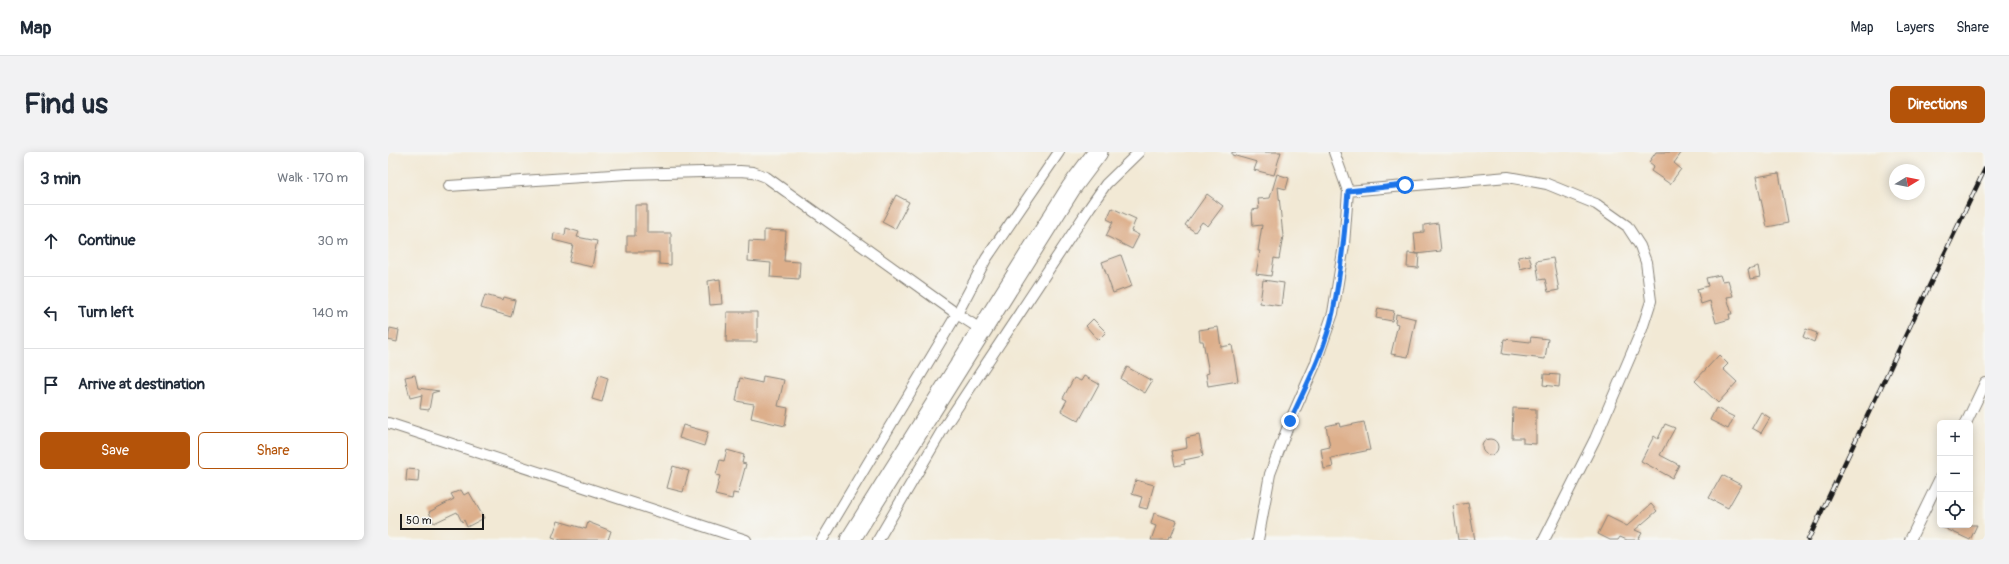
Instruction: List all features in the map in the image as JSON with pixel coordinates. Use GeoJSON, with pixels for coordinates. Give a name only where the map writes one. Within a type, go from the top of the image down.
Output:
{"type":"FeatureCollection","features":[{"type":"Feature","properties":{"kind":"highway"},"geometry":{"type":"LineString","coordinates":[[850,540],[1071,188],[1098,152]]}},
{"type":"Feature","properties":{"kind":"street"},"geometry":{"type":"LineString","coordinates":[[822,540],[957,314],[1000,236],[1059,152]]}},
{"type":"Feature","properties":{"kind":"street"},"geometry":{"type":"LineString","coordinates":[[878,540],[943,429],[1090,207],[1106,184],[1139,152]]}},
{"type":"Feature","properties":{"kind":"street"},"geometry":{"type":"LineString","coordinates":[[1258,540],[1270,474],[1290,421],[1315,365],[1333,314],[1344,245],[1348,191],[1334,152]]}},
{"type":"Feature","properties":{"kind":"street"},"geometry":{"type":"LineString","coordinates":[[449,186],[627,174],[740,171],[753,172],[766,177],[957,314],[982,330]]}},
{"type":"Feature","properties":{"kind":"street"},"geometry":{"type":"LineString","coordinates":[[1348,191],[1508,177],[1547,184],[1596,204],[1627,226],[1640,246],[1646,262],[1651,301],[1644,322],[1595,439],[1544,540]]}},
{"type":"Feature","properties":{"kind":"street"},"geometry":{"type":"LineString","coordinates":[[1967,420],[1985,383]]}},
{"type":"Feature","properties":{"kind":"street"},"geometry":{"type":"LineString","coordinates":[[388,422],[746,540]]}},
{"type":"Feature","properties":{"kind":"street"},"geometry":{"type":"LineString","coordinates":[[1910,540],[1937,484]]}},
{"type":"Feature","properties":{"kind":"building"},"geometry":{"type":"Polygon","coordinates":[[[1232,152],[1281,152],[1274,175],[1254,170],[1257,162],[1232,155],[1232,152]]]}},
{"type":"Feature","properties":{"kind":"building"},"geometry":{"type":"Polygon","coordinates":[[[1656,152],[1682,152],[1674,163],[1681,169],[1670,184],[1651,171],[1654,166],[1649,162],[1656,152]]]}},
{"type":"Feature","properties":{"kind":"building"},"geometry":{"type":"Polygon","coordinates":[[[1779,173],[1788,223],[1767,227],[1756,177],[1779,173]]]}},
{"type":"Feature","properties":{"kind":"building"},"geometry":{"type":"Polygon","coordinates":[[[1277,174],[1289,178],[1286,189],[1278,187],[1283,236],[1279,259],[1274,258],[1271,276],[1256,274],[1262,225],[1253,226],[1252,210],[1259,209],[1258,199],[1270,198],[1277,174]]]}},
{"type":"Feature","properties":{"kind":"building"},"geometry":{"type":"Polygon","coordinates":[[[1207,194],[1223,206],[1208,226],[1202,222],[1195,232],[1185,225],[1207,194]]]}},
{"type":"Feature","properties":{"kind":"building"},"geometry":{"type":"Polygon","coordinates":[[[896,195],[909,202],[895,229],[882,222],[896,195]]]}},
{"type":"Feature","properties":{"kind":"building"},"geometry":{"type":"Polygon","coordinates":[[[635,205],[647,205],[647,233],[671,233],[671,265],[659,264],[659,252],[627,252],[627,236],[635,236],[635,205]]]}},
{"type":"Feature","properties":{"kind":"building"},"geometry":{"type":"Polygon","coordinates":[[[1112,208],[1136,219],[1131,231],[1139,235],[1132,249],[1106,236],[1113,222],[1107,219],[1112,208]]]}},
{"type":"Feature","properties":{"kind":"building"},"geometry":{"type":"Polygon","coordinates":[[[1438,223],[1441,251],[1416,254],[1414,233],[1424,232],[1424,225],[1438,223]]]}},
{"type":"Feature","properties":{"kind":"building"},"geometry":{"type":"Polygon","coordinates":[[[566,228],[579,232],[577,237],[597,241],[592,267],[569,262],[573,245],[553,240],[554,233],[565,235],[566,228]]]}},
{"type":"Feature","properties":{"kind":"building"},"geometry":{"type":"Polygon","coordinates":[[[764,230],[786,231],[784,261],[800,262],[799,279],[770,277],[771,263],[748,261],[749,241],[764,242],[764,230]]]}},
{"type":"Feature","properties":{"kind":"building"},"geometry":{"type":"Polygon","coordinates":[[[1408,253],[1419,254],[1418,268],[1407,267],[1408,253]]]}},
{"type":"Feature","properties":{"kind":"building"},"geometry":{"type":"Polygon","coordinates":[[[1121,255],[1132,286],[1113,293],[1102,262],[1121,255]]]}},
{"type":"Feature","properties":{"kind":"building"},"geometry":{"type":"Polygon","coordinates":[[[1529,255],[1532,266],[1520,269],[1518,257],[1529,255]]]}},
{"type":"Feature","properties":{"kind":"building"},"geometry":{"type":"Polygon","coordinates":[[[1553,258],[1559,290],[1548,292],[1545,279],[1539,280],[1536,261],[1553,258]]]}},
{"type":"Feature","properties":{"kind":"building"},"geometry":{"type":"Polygon","coordinates":[[[1758,266],[1760,277],[1750,279],[1748,269],[1758,266]]]}},
{"type":"Feature","properties":{"kind":"building"},"geometry":{"type":"Polygon","coordinates":[[[1720,275],[1722,281],[1728,280],[1733,296],[1727,297],[1732,314],[1729,314],[1730,319],[1716,323],[1710,301],[1701,304],[1697,289],[1708,286],[1706,278],[1720,275]]]}},
{"type":"Feature","properties":{"kind":"building"},"geometry":{"type":"Polygon","coordinates":[[[720,279],[722,304],[710,305],[708,281],[720,279]]]}},
{"type":"Feature","properties":{"kind":"building"},"geometry":{"type":"Polygon","coordinates":[[[1263,280],[1284,283],[1281,306],[1260,303],[1263,280]]]}},
{"type":"Feature","properties":{"kind":"building"},"geometry":{"type":"Polygon","coordinates":[[[485,295],[503,300],[504,297],[515,300],[511,317],[481,308],[485,295]]]}},
{"type":"Feature","properties":{"kind":"building"},"geometry":{"type":"Polygon","coordinates":[[[1378,308],[1394,311],[1392,321],[1376,318],[1378,308]]]}},
{"type":"Feature","properties":{"kind":"building"},"geometry":{"type":"Polygon","coordinates":[[[727,312],[757,312],[757,342],[726,342],[727,312]]]}},
{"type":"Feature","properties":{"kind":"building"},"geometry":{"type":"Polygon","coordinates":[[[1396,314],[1416,319],[1408,357],[1391,354],[1398,324],[1395,323],[1396,314]]]}},
{"type":"Feature","properties":{"kind":"building"},"geometry":{"type":"Polygon","coordinates":[[[1093,319],[1106,332],[1098,340],[1086,326],[1093,319]]]}},
{"type":"Feature","properties":{"kind":"building"},"geometry":{"type":"Polygon","coordinates":[[[1218,327],[1221,347],[1232,345],[1238,381],[1208,386],[1206,374],[1209,373],[1203,341],[1200,341],[1199,330],[1218,327]]]}},
{"type":"Feature","properties":{"kind":"building"},"geometry":{"type":"Polygon","coordinates":[[[390,328],[399,330],[397,342],[388,340],[390,328]]]}},
{"type":"Feature","properties":{"kind":"building"},"geometry":{"type":"Polygon","coordinates":[[[1806,329],[1817,333],[1814,342],[1803,337],[1806,329]]]}},
{"type":"Feature","properties":{"kind":"building"},"geometry":{"type":"Polygon","coordinates":[[[1531,337],[1548,339],[1545,359],[1502,354],[1504,339],[1530,342],[1531,337]]]}},
{"type":"Feature","properties":{"kind":"building"},"geometry":{"type":"Polygon","coordinates":[[[1719,355],[1728,364],[1723,369],[1737,382],[1718,403],[1695,381],[1719,355]]]}},
{"type":"Feature","properties":{"kind":"building"},"geometry":{"type":"Polygon","coordinates":[[[1127,367],[1152,381],[1145,393],[1121,379],[1127,367]]]}},
{"type":"Feature","properties":{"kind":"building"},"geometry":{"type":"Polygon","coordinates":[[[1544,374],[1560,375],[1559,387],[1543,385],[1544,374]]]}},
{"type":"Feature","properties":{"kind":"building"},"geometry":{"type":"Polygon","coordinates":[[[415,375],[418,388],[439,391],[432,393],[429,410],[420,409],[422,395],[410,398],[405,377],[415,375]]]}},
{"type":"Feature","properties":{"kind":"building"},"geometry":{"type":"Polygon","coordinates":[[[599,375],[608,378],[602,402],[592,399],[599,375]]]}},
{"type":"Feature","properties":{"kind":"building"},"geometry":{"type":"Polygon","coordinates":[[[763,376],[784,380],[778,406],[788,408],[785,426],[751,418],[754,404],[736,401],[740,378],[762,383],[763,376]]]}},
{"type":"Feature","properties":{"kind":"building"},"geometry":{"type":"Polygon","coordinates":[[[1084,376],[1099,384],[1079,421],[1061,411],[1067,400],[1063,398],[1074,378],[1081,381],[1084,376]]]}},
{"type":"Feature","properties":{"kind":"building"},"geometry":{"type":"Polygon","coordinates":[[[1513,408],[1536,409],[1536,444],[1523,443],[1523,438],[1512,438],[1513,408]]]}},
{"type":"Feature","properties":{"kind":"building"},"geometry":{"type":"Polygon","coordinates":[[[1716,408],[1734,417],[1728,429],[1710,420],[1716,408]]]}},
{"type":"Feature","properties":{"kind":"building"},"geometry":{"type":"Polygon","coordinates":[[[1761,412],[1770,418],[1761,433],[1752,428],[1761,412]]]}},
{"type":"Feature","properties":{"kind":"building"},"geometry":{"type":"Polygon","coordinates":[[[1364,422],[1370,450],[1331,458],[1333,467],[1324,469],[1321,449],[1330,447],[1326,426],[1339,423],[1340,427],[1364,422]]]}},
{"type":"Feature","properties":{"kind":"building"},"geometry":{"type":"Polygon","coordinates":[[[1665,424],[1675,428],[1660,455],[1679,465],[1672,478],[1641,461],[1654,436],[1658,439],[1665,424]]]}},
{"type":"Feature","properties":{"kind":"building"},"geometry":{"type":"Polygon","coordinates":[[[683,425],[708,432],[704,446],[679,438],[683,425]]]}},
{"type":"Feature","properties":{"kind":"building"},"geometry":{"type":"Polygon","coordinates":[[[1199,435],[1203,456],[1184,460],[1185,464],[1175,466],[1172,451],[1187,448],[1186,438],[1199,435]]]}},
{"type":"Feature","properties":{"kind":"building"},"geometry":{"type":"Polygon","coordinates":[[[1490,439],[1497,444],[1498,447],[1493,454],[1490,455],[1483,450],[1482,447],[1487,440],[1490,439]]]}},
{"type":"Feature","properties":{"kind":"building"},"geometry":{"type":"Polygon","coordinates":[[[727,450],[744,455],[742,463],[746,464],[738,494],[733,493],[732,499],[715,495],[720,476],[716,475],[720,460],[724,461],[727,450]]]}},
{"type":"Feature","properties":{"kind":"building"},"geometry":{"type":"Polygon","coordinates":[[[673,466],[689,471],[683,492],[667,488],[673,466]]]}},
{"type":"Feature","properties":{"kind":"building"},"geometry":{"type":"Polygon","coordinates":[[[407,469],[419,470],[418,482],[406,481],[407,469]]]}},
{"type":"Feature","properties":{"kind":"building"},"geometry":{"type":"Polygon","coordinates":[[[1722,475],[1741,485],[1728,508],[1709,498],[1722,475]]]}},
{"type":"Feature","properties":{"kind":"building"},"geometry":{"type":"Polygon","coordinates":[[[1136,480],[1154,485],[1147,509],[1139,507],[1142,497],[1132,494],[1136,480]]]}},
{"type":"Feature","properties":{"kind":"building"},"geometry":{"type":"Polygon","coordinates":[[[461,490],[464,495],[469,492],[484,518],[467,527],[464,520],[462,522],[457,512],[434,523],[429,512],[454,499],[451,494],[461,490]]]}},
{"type":"Feature","properties":{"kind":"building"},"geometry":{"type":"Polygon","coordinates":[[[1468,503],[1475,540],[1458,540],[1453,506],[1468,503]]]}},
{"type":"Feature","properties":{"kind":"building"},"geometry":{"type":"Polygon","coordinates":[[[1651,504],[1657,511],[1635,530],[1642,533],[1638,540],[1627,540],[1620,537],[1618,540],[1610,540],[1598,534],[1607,516],[1627,526],[1651,504]]]}},
{"type":"Feature","properties":{"kind":"building"},"geometry":{"type":"Polygon","coordinates":[[[1154,513],[1177,521],[1171,537],[1169,536],[1168,540],[1151,540],[1156,526],[1151,524],[1154,513]]]}},
{"type":"Feature","properties":{"kind":"building"},"geometry":{"type":"Polygon","coordinates":[[[558,521],[586,529],[588,522],[611,531],[608,540],[561,540],[552,537],[558,521]]]}},
{"type":"Feature","properties":{"kind":"building"},"geometry":{"type":"Polygon","coordinates":[[[1973,525],[1977,525],[1970,540],[1944,528],[1973,528],[1973,525]]]}},
{"type":"Feature","properties":{"kind":"railway"},"geometry":{"type":"LineString","coordinates":[[1808,540],[1985,169]]}},
{"type":"Feature","properties":{"kind":"route"},"geometry":{"type":"LineString","coordinates":[[1290,421],[1315,365],[1333,314],[1344,245],[1348,191],[1405,185]]}}]}
